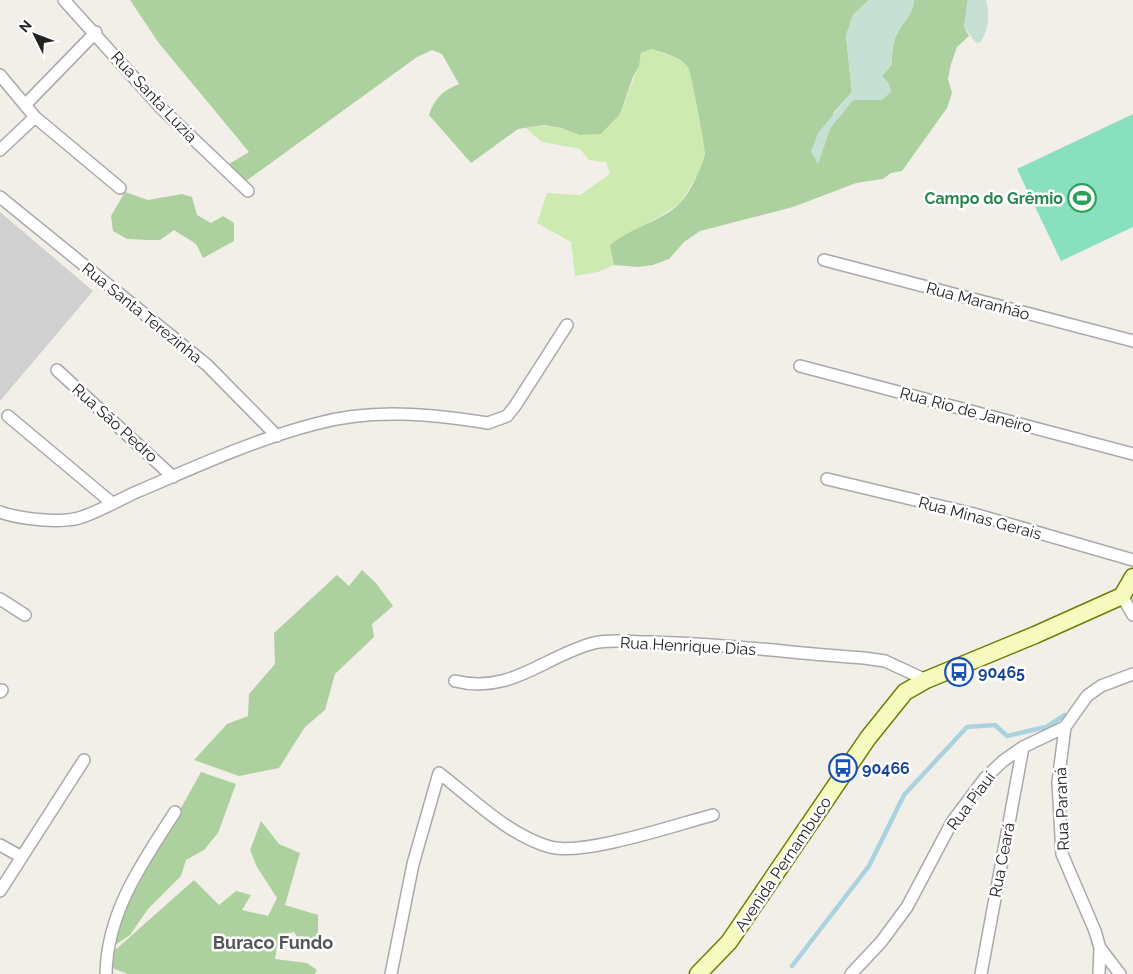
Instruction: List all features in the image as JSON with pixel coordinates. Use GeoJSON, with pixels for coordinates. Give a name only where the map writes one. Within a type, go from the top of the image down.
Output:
{"type":"FeatureCollection","features":[{"type":"Feature","properties":{"kind":"street","name":"Rua Santa Luzia"},"geometry":{"type":"LineString","coordinates":[[64,0],[96,32],[162,109],[248,191]]}},
{"type":"Feature","properties":{"kind":"street"},"geometry":{"type":"LineString","coordinates":[[26,104],[96,32]]}},
{"type":"Feature","properties":{"kind":"street"},"geometry":{"type":"LineString","coordinates":[[0,75],[35,117],[120,188]]}},
{"type":"Feature","properties":{"kind":"street"},"geometry":{"type":"LineString","coordinates":[[0,150],[35,117]]}},
{"type":"Feature","properties":{"kind":"street","name":"Rua Santa Terezinha"},"geometry":{"type":"LineString","coordinates":[[0,197],[207,365],[277,436]]}},
{"type":"Feature","properties":{"kind":"street","name":"Rua Maranhão"},"geometry":{"type":"LineString","coordinates":[[824,260],[1133,341]]}},
{"type":"Feature","properties":{"kind":"street"},"geometry":{"type":"LineString","coordinates":[[0,512],[12,516],[42,520],[81,518],[173,477],[277,436],[338,419],[379,414],[416,414],[488,423],[498,421],[516,406],[567,325]]}},
{"type":"Feature","properties":{"kind":"street","name":"Rua Rio de Janeiro"},"geometry":{"type":"LineString","coordinates":[[800,366],[1133,454]]}},
{"type":"Feature","properties":{"kind":"street","name":"Rua São Pedro"},"geometry":{"type":"LineString","coordinates":[[57,370],[173,477]]}},
{"type":"Feature","properties":{"kind":"street"},"geometry":{"type":"LineString","coordinates":[[8,416],[112,503]]}},
{"type":"Feature","properties":{"kind":"street","name":"Rua Minas Gerais"},"geometry":{"type":"LineString","coordinates":[[827,479],[974,514],[1133,560]]}},
{"type":"Feature","properties":{"kind":"street"},"geometry":{"type":"LineString","coordinates":[[1133,577],[1122,596],[1133,615]]}},
{"type":"Feature","properties":{"kind":"street","name":"Avenida Pernambuco"},"geometry":{"type":"LineString","coordinates":[[698,974],[729,942],[888,712],[905,692],[926,680],[1035,635],[1122,596]]}},
{"type":"Feature","properties":{"kind":"street"},"geometry":{"type":"LineString","coordinates":[[0,599],[26,615]]}},
{"type":"Feature","properties":{"kind":"street","name":"Rua Henrique Dias"},"geometry":{"type":"LineString","coordinates":[[455,681],[473,686],[495,683],[520,676],[574,649],[597,642],[666,642],[864,658],[885,661],[926,680]]}},
{"type":"Feature","properties":{"kind":"street"},"geometry":{"type":"LineString","coordinates":[[1065,727],[1086,696],[1101,686],[1133,674]]}},
{"type":"Feature","properties":{"kind":"street","name":"Rua Piauí"},"geometry":{"type":"LineString","coordinates":[[851,974],[881,942],[907,907],[952,822],[973,793],[1003,760],[1023,746],[1065,727]]}},
{"type":"Feature","properties":{"kind":"street","name":"Rua Paraná"},"geometry":{"type":"LineString","coordinates":[[1065,727],[1058,782],[1062,854],[1068,871],[1091,917],[1100,948],[1099,974]]}},
{"type":"Feature","properties":{"kind":"street","name":"Rua Ceará"},"geometry":{"type":"LineString","coordinates":[[981,974],[1023,746]]}},
{"type":"Feature","properties":{"kind":"street"},"geometry":{"type":"LineString","coordinates":[[0,891],[20,856],[84,760]]}},
{"type":"Feature","properties":{"kind":"street"},"geometry":{"type":"LineString","coordinates":[[391,974],[413,864],[440,773],[510,828],[551,847],[592,846],[713,815]]}},
{"type":"Feature","properties":{"kind":"street"},"geometry":{"type":"LineString","coordinates":[[106,974],[108,942],[113,922],[138,869],[174,812]]}},
{"type":"Feature","properties":{"kind":"street"},"geometry":{"type":"LineString","coordinates":[[0,844],[20,856]]}},
{"type":"Feature","properties":{"kind":"street"},"geometry":{"type":"LineString","coordinates":[[1100,948],[1120,974]]}},
{"type":"Feature","properties":{"kind":"shaded area"},"geometry":{"type":"Polygon","coordinates":[[[0,212],[93,291],[0,401],[0,212]]]}},
{"type":"Feature","properties":{"kind":"green space"},"geometry":{"type":"Polygon","coordinates":[[[130,0],[869,0],[853,15],[846,36],[852,92],[834,112],[818,164],[830,128],[853,100],[882,100],[889,84],[882,76],[892,64],[892,51],[896,36],[910,14],[914,0],[968,0],[964,27],[969,36],[957,47],[951,64],[948,79],[952,93],[947,108],[902,171],[891,173],[883,179],[856,183],[793,207],[700,231],[684,242],[669,259],[653,265],[638,267],[614,265],[610,245],[663,216],[679,204],[695,180],[705,153],[690,72],[684,63],[676,58],[651,49],[641,53],[639,66],[633,77],[620,114],[601,134],[580,135],[561,128],[544,125],[518,129],[471,163],[429,115],[440,96],[448,89],[459,84],[442,54],[432,50],[417,57],[246,181],[229,164],[249,152],[158,42],[130,0]]]}},
{"type":"Feature","properties":{"kind":"green space"},"geometry":{"type":"Polygon","coordinates":[[[869,0],[914,0],[910,14],[896,36],[892,51],[892,64],[882,76],[889,84],[891,92],[882,100],[853,100],[830,128],[818,164],[811,152],[818,133],[852,92],[846,36],[853,15],[869,0]]]}},
{"type":"Feature","properties":{"kind":"green space"},"geometry":{"type":"Polygon","coordinates":[[[968,0],[986,0],[988,21],[986,32],[981,42],[976,43],[964,27],[968,0]]]}},
{"type":"Feature","properties":{"kind":"green space"},"geometry":{"type":"Polygon","coordinates":[[[651,49],[677,58],[690,68],[705,150],[701,170],[679,204],[633,233],[619,238],[611,245],[614,265],[598,272],[575,276],[571,242],[537,223],[547,193],[580,195],[610,174],[606,162],[589,160],[580,149],[542,142],[526,128],[554,127],[580,135],[620,114],[635,76],[641,53],[651,49]]]}},
{"type":"Feature","properties":{"kind":"green space","name":"Campo do Grêmio"},"geometry":{"type":"Polygon","coordinates":[[[1133,114],[1133,227],[1061,261],[1017,169],[1133,114]]]}},
{"type":"Feature","properties":{"kind":"green space"},"geometry":{"type":"Polygon","coordinates":[[[125,192],[148,200],[182,194],[192,197],[197,215],[211,223],[223,216],[234,223],[234,241],[203,258],[196,244],[174,230],[160,240],[127,239],[113,231],[111,216],[125,192]]]}},
{"type":"Feature","properties":{"kind":"green space"},"geometry":{"type":"Polygon","coordinates":[[[362,570],[376,583],[393,606],[372,624],[374,637],[335,674],[325,710],[305,727],[279,768],[239,776],[194,760],[227,724],[248,716],[249,694],[275,664],[274,633],[337,575],[349,586],[362,570]]]}},
{"type":"Feature","properties":{"kind":"green space"},"geometry":{"type":"Polygon","coordinates":[[[201,772],[236,784],[218,833],[204,850],[186,860],[181,876],[148,909],[130,935],[112,947],[117,923],[201,772]]]}},
{"type":"Feature","properties":{"kind":"green space"},"geometry":{"type":"Polygon","coordinates":[[[261,821],[279,844],[300,853],[285,905],[318,915],[318,933],[307,952],[294,932],[279,936],[275,959],[307,963],[317,970],[315,974],[128,974],[112,968],[114,951],[194,880],[219,905],[236,891],[251,895],[242,910],[268,916],[277,898],[257,867],[250,850],[261,821]]]}},
{"type":"Feature","properties":{"kind":"waterway"},"geometry":{"type":"LineString","coordinates":[[792,966],[869,866],[904,795],[967,727],[995,725],[1007,736],[1046,727],[1065,715]]}},
{"type":"Feature","properties":{"kind":"place","name":"Campo do Grêmio"},"geometry":{"type":"Point","coordinates":[1082,198]}},
{"type":"Feature","properties":{"kind":"place","name":"90465"},"geometry":{"type":"Point","coordinates":[959,672]}},
{"type":"Feature","properties":{"kind":"place","name":"90466"},"geometry":{"type":"Point","coordinates":[843,768]}},
{"type":"Feature","properties":{"kind":"district","name":"Buraco Fundo"},"geometry":{"type":"Point","coordinates":[273,942]}}]}
